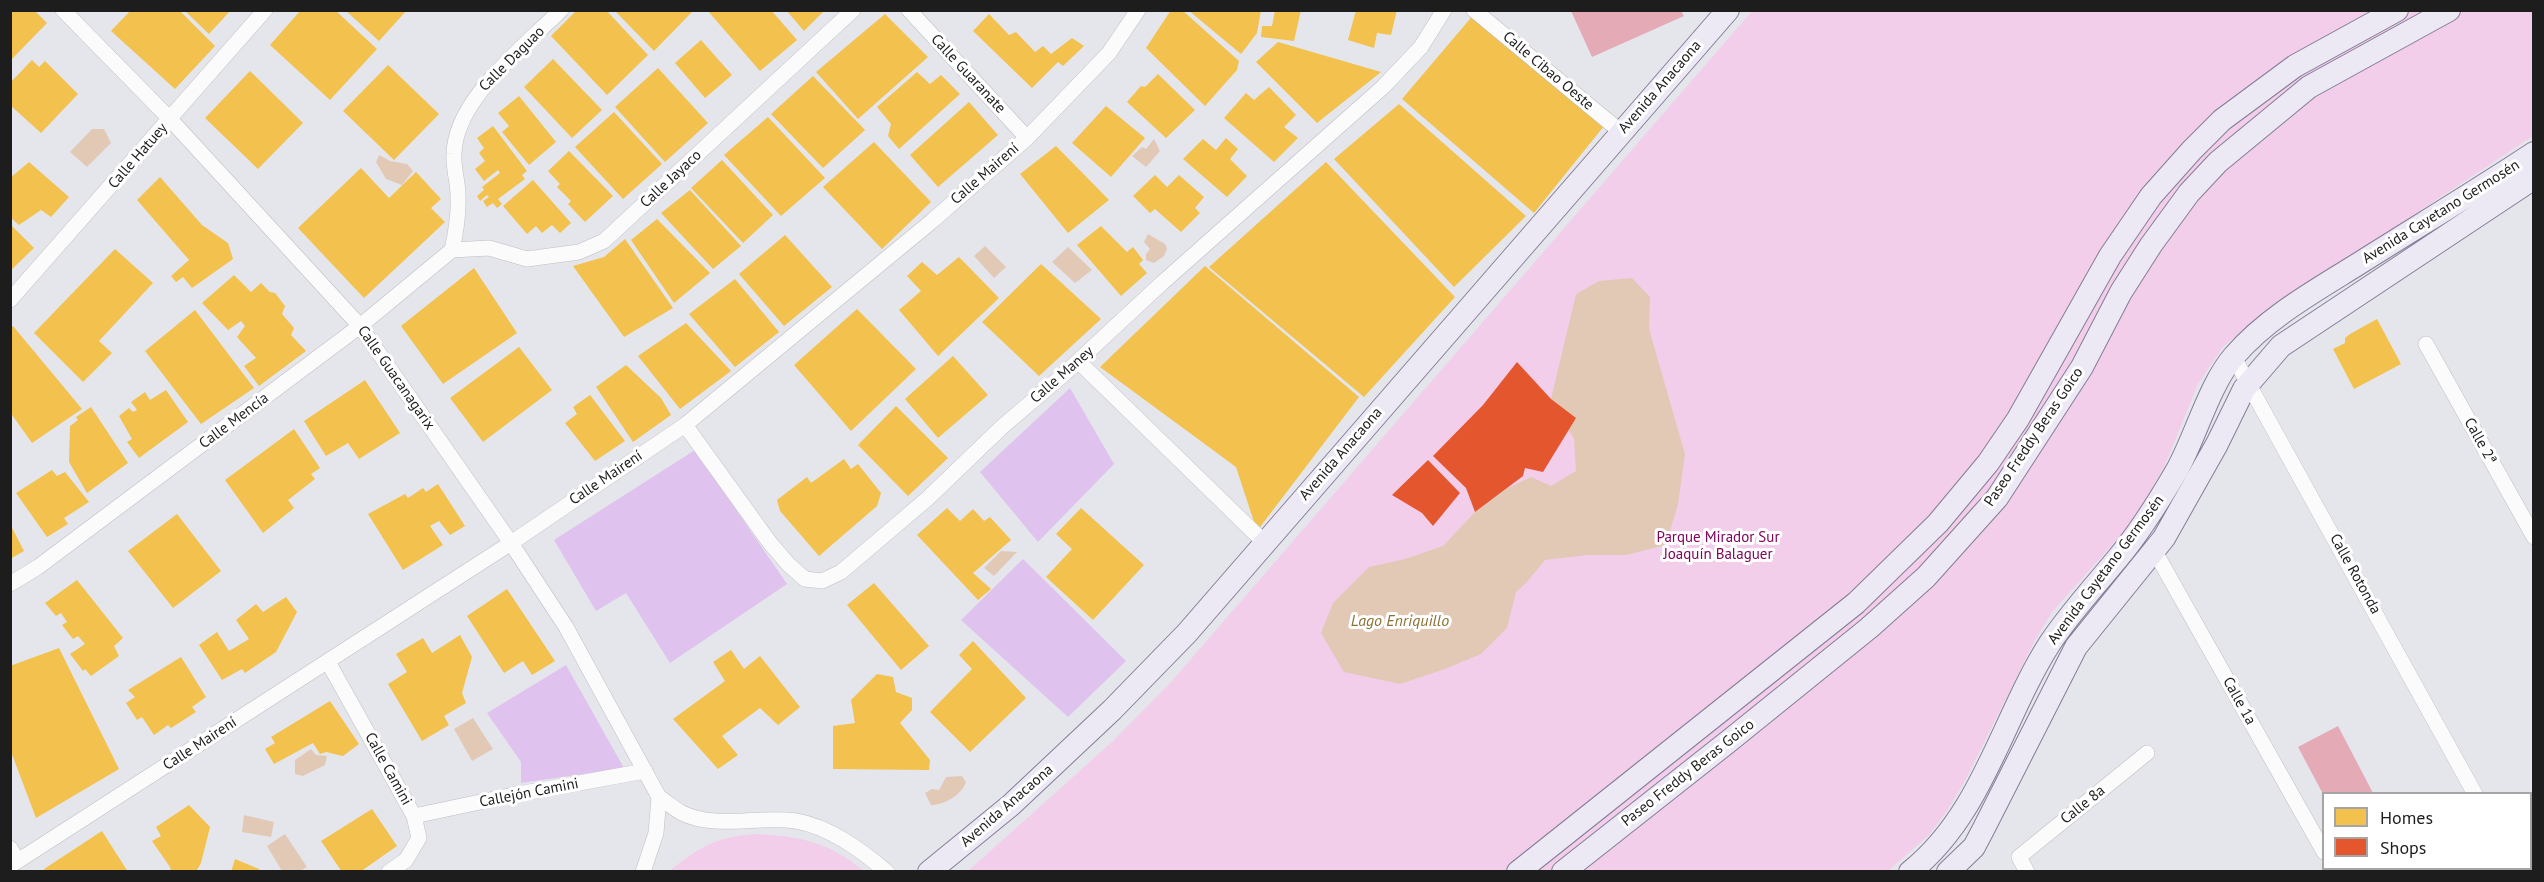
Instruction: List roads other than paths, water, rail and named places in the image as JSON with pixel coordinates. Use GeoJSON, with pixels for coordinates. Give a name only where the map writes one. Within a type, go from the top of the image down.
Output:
{"type":"FeatureCollection","features":[{"type":"Feature","properties":{"kind":"street","name":"Calle Guacanagarix"},"geometry":{"type":"LineString","coordinates":[[63,10],[170,119],[360,326],[511,543],[566,627],[659,797],[683,813],[712,821],[796,821],[828,832],[862,851],[887,872]]}},
{"type":"Feature","properties":{"kind":"street","name":"Calle Hatuey"},"geometry":{"type":"LineString","coordinates":[[10,300],[265,10]]}},
{"type":"Feature","properties":{"kind":"street","name":"Calle Daguao"},"geometry":{"type":"LineString","coordinates":[[452,250],[458,219],[458,194],[453,153],[462,117],[478,93],[561,10]]}},
{"type":"Feature","properties":{"kind":"street","name":"Calle Jayaco"},"geometry":{"type":"LineString","coordinates":[[452,250],[489,248],[527,259],[579,252],[604,241],[853,10]]}},
{"type":"Feature","properties":{"kind":"street","name":"Calle Guaranate"},"geometry":{"type":"LineString","coordinates":[[909,10],[1027,138]]}},
{"type":"Feature","properties":{"kind":"street","name":"Calle Mairení"},"geometry":{"type":"LineString","coordinates":[[13,858],[328,662],[511,543],[685,425],[932,221],[1027,138],[1109,53],[1138,10]]}},
{"type":"Feature","properties":{"kind":"street","name":"Calle Maney"},"geometry":{"type":"LineString","coordinates":[[685,425],[770,543],[789,565],[805,579],[822,581],[842,572],[927,499],[1003,426],[1078,362],[1383,87],[1421,47],[1444,10]]}},
{"type":"Feature","properties":{"kind":"street","name":"Calle Cibao Oeste"},"geometry":{"type":"LineString","coordinates":[[1474,10],[1621,132]]}},
{"type":"Feature","properties":{"kind":"street","name":"Avenida Anacaona"},"geometry":{"type":"LineString","coordinates":[[929,872],[1011,805],[1112,710],[1187,633],[1728,10]]}},
{"type":"Feature","properties":{"kind":"street","name":"Paseo Freddy Beras Goico"},"geometry":{"type":"LineString","coordinates":[[1518,872],[1848,610],[1922,539],[1938,523],[1994,454],[2018,419],[2110,256],[2151,196],[2192,150],[2222,120],[2295,66],[2397,10]]}},
{"type":"Feature","properties":{"kind":"street","name":"Paseo Freddy Beras Goico"},"geometry":{"type":"LineString","coordinates":[[1563,872],[1869,628],[1926,577],[1997,498],[2082,367],[2121,292],[2151,245],[2189,194],[2218,162],[2309,87],[2449,10]]}},
{"type":"Feature","properties":{"kind":"street","name":"Avenida Cayetano Germosén"},"geometry":{"type":"LineString","coordinates":[[1910,872],[1947,837],[1959,818],[1978,786],[2048,647],[2069,614],[2118,558],[2158,503],[2187,452],[2220,377],[2234,356],[2251,338],[2292,305],[2534,153]]}},
{"type":"Feature","properties":{"kind":"street","name":"Avenida Cayetano Germosén"},"geometry":{"type":"LineString","coordinates":[[1948,872],[1974,847],[2076,647],[2154,550],[2184,505],[2249,381],[2281,346],[2534,178]]}},
{"type":"Feature","properties":{"kind":"street","name":"Calle Mencía"},"geometry":{"type":"LineString","coordinates":[[10,584],[38,567],[360,326],[452,250]]}},
{"type":"Feature","properties":{"kind":"street","name":"Calle 2ª"},"geometry":{"type":"LineString","coordinates":[[2426,344],[2534,537]]}},
{"type":"Feature","properties":{"kind":"street","name":"Calle Rotonda"},"geometry":{"type":"LineString","coordinates":[[2234,356],[2474,792]]}},
{"type":"Feature","properties":{"kind":"street"},"geometry":{"type":"LineString","coordinates":[[1078,362],[1264,542]]}},
{"type":"Feature","properties":{"kind":"street","name":"Calle 1a"},"geometry":{"type":"LineString","coordinates":[[2154,550],[2322,848]]}},
{"type":"Feature","properties":{"kind":"street","name":"Calle Camini"},"geometry":{"type":"LineString","coordinates":[[328,662],[414,816],[419,838],[406,860],[389,872]]}},
{"type":"Feature","properties":{"kind":"street","name":"Calle 8a"},"geometry":{"type":"LineString","coordinates":[[2027,872],[2019,857],[2147,753]]}},
{"type":"Feature","properties":{"kind":"street","name":"Callejón Camini"},"geometry":{"type":"LineString","coordinates":[[414,816],[645,771]]}},
{"type":"Feature","properties":{"kind":"street"},"geometry":{"type":"LineString","coordinates":[[643,872],[656,833],[659,797]]}},
{"type":"Feature","properties":{"kind":"water"},"geometry":{"type":"Polygon","coordinates":[[[92,129],[104,129],[111,143],[87,167],[70,152],[92,129]]]}},
{"type":"Feature","properties":{"kind":"water"},"geometry":{"type":"Polygon","coordinates":[[[1154,139],[1160,151],[1146,167],[1132,156],[1142,147],[1146,149],[1154,139]]]}},
{"type":"Feature","properties":{"kind":"water"},"geometry":{"type":"Polygon","coordinates":[[[379,155],[390,161],[407,164],[413,171],[402,185],[386,179],[376,162],[379,155]]]}},
{"type":"Feature","properties":{"kind":"water"},"geometry":{"type":"Polygon","coordinates":[[[1148,234],[1165,244],[1167,249],[1164,256],[1154,263],[1146,260],[1146,254],[1150,249],[1144,242],[1148,234]]]}},
{"type":"Feature","properties":{"kind":"water"},"geometry":{"type":"Polygon","coordinates":[[[985,246],[1006,267],[994,278],[974,256],[985,246]]]}},
{"type":"Feature","properties":{"kind":"water"},"geometry":{"type":"Polygon","coordinates":[[[1068,247],[1092,270],[1075,283],[1052,262],[1068,247]]]}},
{"type":"Feature","properties":{"kind":"water","name":"Lago Enriquillo"},"geometry":{"type":"Polygon","coordinates":[[[1632,278],[1650,297],[1649,329],[1685,454],[1678,504],[1666,545],[1626,555],[1588,555],[1545,560],[1516,592],[1507,628],[1481,654],[1445,669],[1400,684],[1344,672],[1321,633],[1333,603],[1369,567],[1405,559],[1443,546],[1475,512],[1508,488],[1531,477],[1551,486],[1576,471],[1574,439],[1551,399],[1576,294],[1599,281],[1632,278]]]}},
{"type":"Feature","properties":{"kind":"water"},"geometry":{"type":"Polygon","coordinates":[[[1001,551],[1017,552],[994,576],[984,568],[1001,551]]]}},
{"type":"Feature","properties":{"kind":"water"},"geometry":{"type":"Polygon","coordinates":[[[473,718],[493,749],[472,761],[454,729],[473,718]]]}},
{"type":"Feature","properties":{"kind":"water"},"geometry":{"type":"Polygon","coordinates":[[[311,749],[316,755],[327,756],[325,765],[303,776],[295,774],[295,760],[311,749]]]}},
{"type":"Feature","properties":{"kind":"water"},"geometry":{"type":"Polygon","coordinates":[[[962,776],[966,782],[957,795],[947,801],[931,805],[925,793],[932,789],[939,790],[946,777],[962,776]]]}},
{"type":"Feature","properties":{"kind":"water"},"geometry":{"type":"Polygon","coordinates":[[[244,815],[274,822],[271,837],[242,832],[244,815]]]}},
{"type":"Feature","properties":{"kind":"water"},"geometry":{"type":"Polygon","coordinates":[[[285,834],[307,867],[300,871],[282,871],[267,846],[285,834]]]}},
{"type":"Feature","properties":{"kind":"park label","name":"Parque Mirador Sur Joaquín Balaguer"},"geometry":{"type":"Point","coordinates":[1718,546]}}]}
